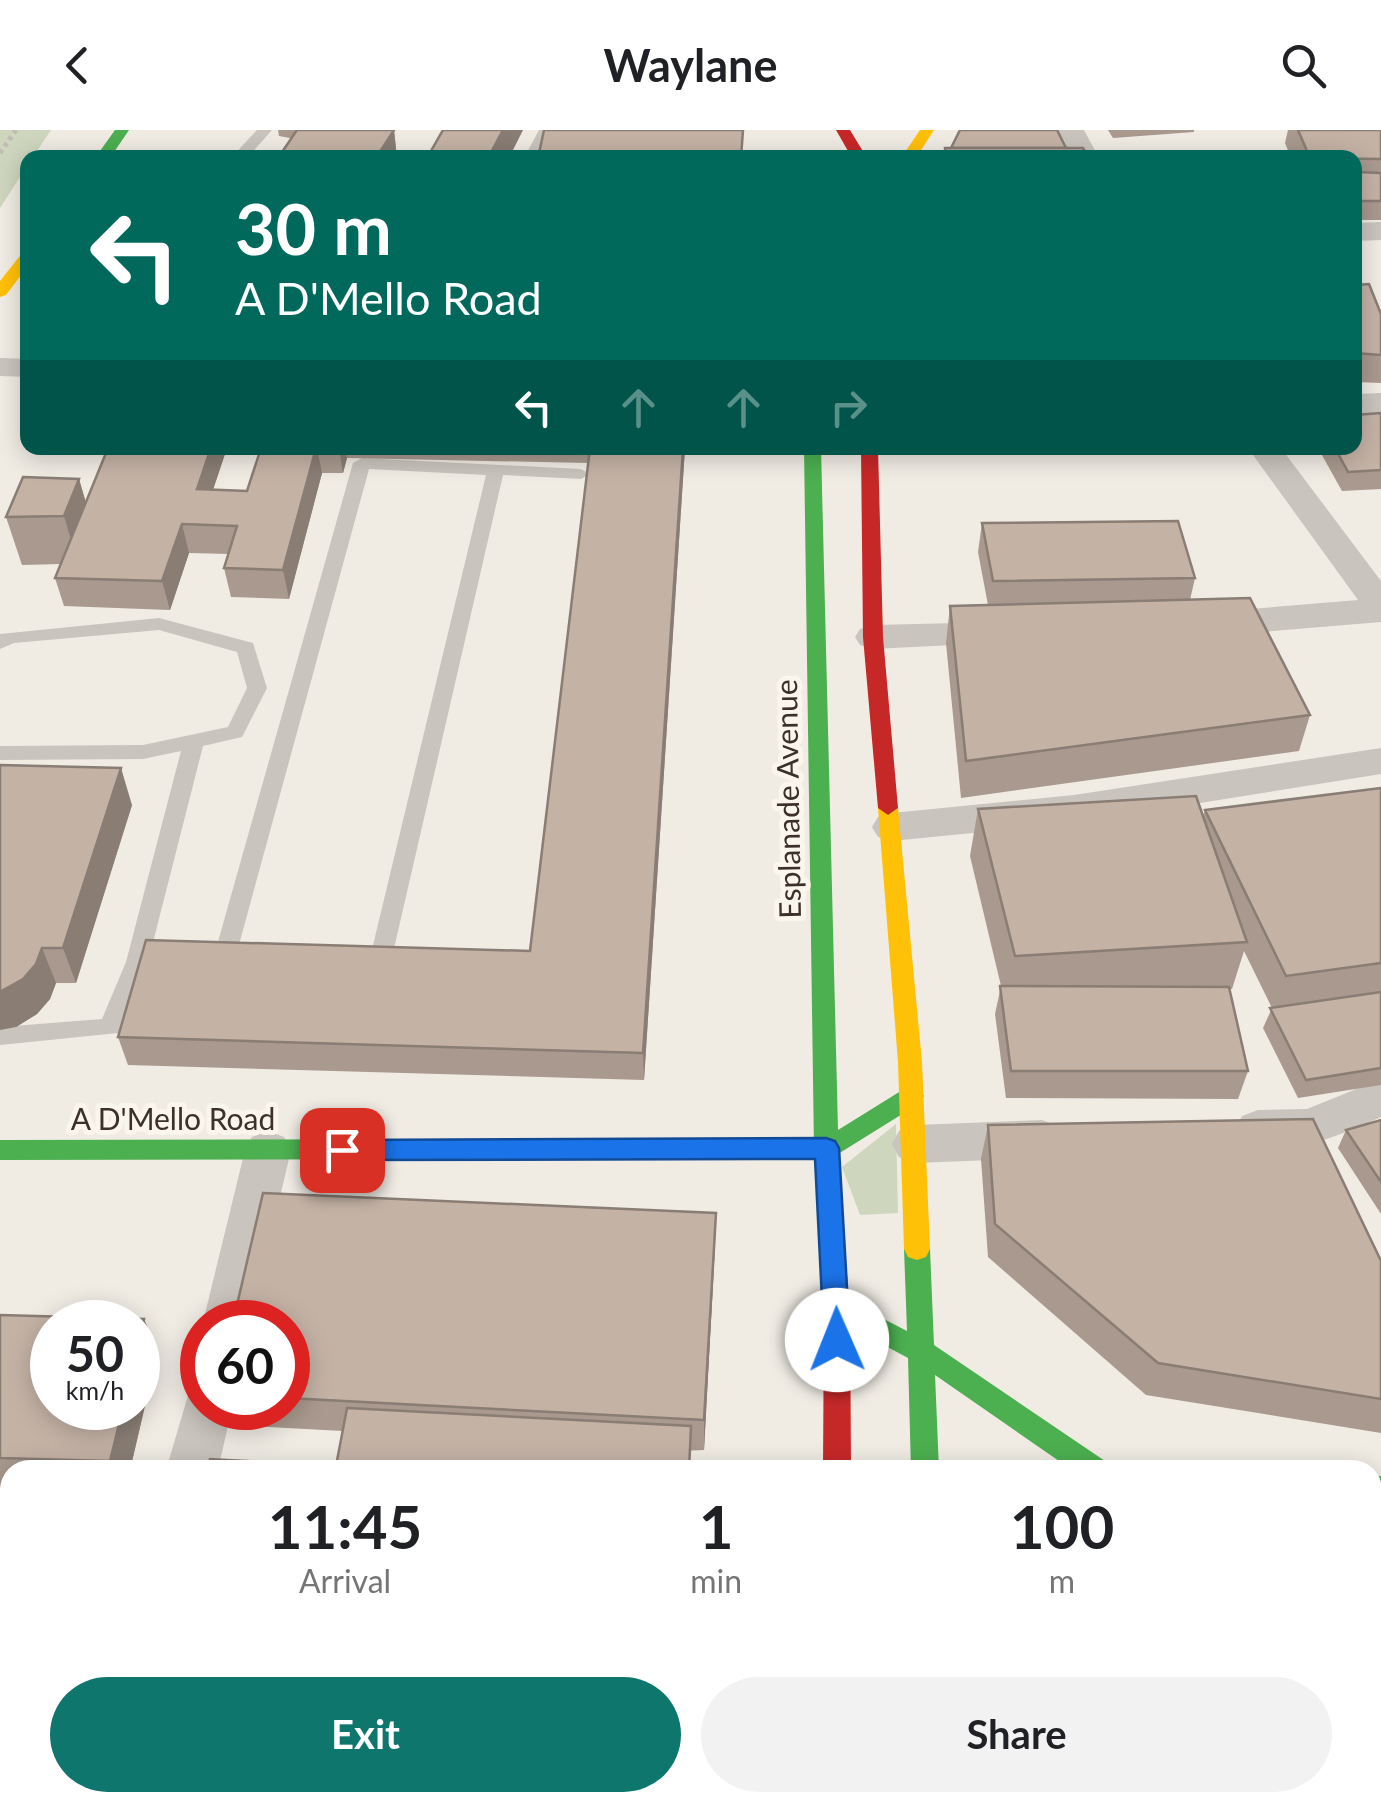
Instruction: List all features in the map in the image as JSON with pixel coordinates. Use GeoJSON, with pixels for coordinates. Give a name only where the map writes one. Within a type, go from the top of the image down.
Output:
{"type":"FeatureCollection","features":[{"type":"Feature","properties":{"kind":"main road"},"geometry":{"type":"LineString","coordinates":[[0,292],[20,266]]}},
{"type":"Feature","properties":{"kind":"main road","name":"Esplanade Avenue"},"geometry":{"type":"LineString","coordinates":[[812,455],[826,1148],[841,1239],[837,1460]]}},
{"type":"Feature","properties":{"kind":"main road"},"geometry":{"type":"LineString","coordinates":[[868,455],[873,637],[892,828],[915,1144],[909,1236],[922,1352],[925,1460]]}},
{"type":"Feature","properties":{"kind":"main road"},"geometry":{"type":"LineString","coordinates":[[826,1148],[912,1096]]}},
{"type":"Feature","properties":{"kind":"main road","name":"A D'Mello Road"},"geometry":{"type":"LineString","coordinates":[[0,1150],[826,1148]]}},
{"type":"Feature","properties":{"kind":"main road"},"geometry":{"type":"LineString","coordinates":[[837,1307],[922,1352],[1080,1460]]}},
{"type":"Feature","properties":{"kind":"street"},"geometry":{"type":"LineString","coordinates":[[1269,455],[1381,608]]}},
{"type":"Feature","properties":{"kind":"street"},"geometry":{"type":"LineString","coordinates":[[1163,628],[1381,608]]}},
{"type":"Feature","properties":{"kind":"street"},"geometry":{"type":"LineString","coordinates":[[873,637],[1027,633]]}},
{"type":"Feature","properties":{"kind":"street"},"geometry":{"type":"LineString","coordinates":[[892,828],[1074,809],[1381,761]]}},
{"type":"Feature","properties":{"kind":"street"},"geometry":{"type":"LineString","coordinates":[[1211,1131],[1318,1145],[1381,1097]]}},
{"type":"Feature","properties":{"kind":"street"},"geometry":{"type":"LineString","coordinates":[[915,1144],[1092,1136]]}},
{"type":"Feature","properties":{"kind":"street"},"geometry":{"type":"LineString","coordinates":[[232,1300],[268,1150]]}},
{"type":"Feature","properties":{"kind":"street"},"geometry":{"type":"LineString","coordinates":[[194,1460],[202,1430]]}},
{"type":"Feature","properties":{"kind":"lane"},"geometry":{"type":"LineString","coordinates":[[246,150],[265,130]]}},
{"type":"Feature","properties":{"kind":"lane"},"geometry":{"type":"LineString","coordinates":[[224,963],[362,463],[581,474]]}},
{"type":"Feature","properties":{"kind":"lane"},"geometry":{"type":"LineString","coordinates":[[379,966],[496,468]]}},
{"type":"Feature","properties":{"kind":"lane"},"geometry":{"type":"LineString","coordinates":[[0,643],[9,636],[159,624],[246,648],[257,688],[235,732],[143,752],[0,753]]}},
{"type":"Feature","properties":{"kind":"lane"},"geometry":{"type":"LineString","coordinates":[[257,688],[298,690]]}},
{"type":"Feature","properties":{"kind":"lane"},"geometry":{"type":"LineString","coordinates":[[0,1036],[110,1027],[146,962],[194,741]]}},
{"type":"Feature","properties":{"kind":"path"},"geometry":{"type":"LineString","coordinates":[[0,153],[16,130]]}},
{"type":"Feature","properties":{"kind":"green space"},"geometry":{"type":"Polygon","coordinates":[[[0,130],[51,130],[38,150],[20,150],[20,177],[0,208],[0,130]]]}},
{"type":"Feature","properties":{"kind":"green space"},"geometry":{"type":"Polygon","coordinates":[[[896,1124],[898,1213],[860,1215],[842,1167],[896,1124]]]}},
{"type":"Feature","properties":{"kind":"building"},"geometry":{"type":"Polygon","coordinates":[[[297,130],[394,130],[381,150],[283,150],[297,130]]]}},
{"type":"Feature","properties":{"kind":"building"},"geometry":{"type":"Polygon","coordinates":[[[443,130],[503,130],[492,150],[432,150],[443,130]]]}},
{"type":"Feature","properties":{"kind":"building"},"geometry":{"type":"Polygon","coordinates":[[[544,130],[743,130],[742,150],[540,150],[544,130]]]}},
{"type":"Feature","properties":{"kind":"building"},"geometry":{"type":"Polygon","coordinates":[[[960,130],[1057,130],[1066,148],[951,148],[960,130]]]}},
{"type":"Feature","properties":{"kind":"building"},"geometry":{"type":"Polygon","coordinates":[[[1298,130],[1381,130],[1381,159],[1362,159],[1362,150],[1307,150],[1298,130]]]}},
{"type":"Feature","properties":{"kind":"building"},"geometry":{"type":"Polygon","coordinates":[[[945,148],[1084,150],[945,150],[945,148]]]}},
{"type":"Feature","properties":{"kind":"building"},"geometry":{"type":"Polygon","coordinates":[[[1362,172],[1381,173],[1381,201],[1362,201],[1362,172]]]}},
{"type":"Feature","properties":{"kind":"building"},"geometry":{"type":"Polygon","coordinates":[[[1362,284],[1369,284],[1381,314],[1381,355],[1362,354],[1362,284]]]}},
{"type":"Feature","properties":{"kind":"building"},"geometry":{"type":"Polygon","coordinates":[[[1381,413],[1381,470],[1348,472],[1339,455],[1362,455],[1362,414],[1381,413]]]}},
{"type":"Feature","properties":{"kind":"building"},"geometry":{"type":"Polygon","coordinates":[[[105,455],[209,455],[197,489],[247,491],[259,455],[314,455],[283,570],[224,568],[237,526],[182,524],[162,581],[55,578],[105,455]]]}},
{"type":"Feature","properties":{"kind":"building"},"geometry":{"type":"Polygon","coordinates":[[[589,455],[683,455],[643,1053],[118,1037],[146,940],[530,951],[589,455]]]}},
{"type":"Feature","properties":{"kind":"building"},"geometry":{"type":"Polygon","coordinates":[[[23,477],[79,479],[64,516],[6,517],[23,477]]]}},
{"type":"Feature","properties":{"kind":"building"},"geometry":{"type":"Polygon","coordinates":[[[1178,521],[1195,578],[993,581],[982,523],[1178,521]]]}},
{"type":"Feature","properties":{"kind":"building"},"geometry":{"type":"Polygon","coordinates":[[[1250,598],[1310,715],[966,761],[950,606],[1250,598]]]}},
{"type":"Feature","properties":{"kind":"building"},"geometry":{"type":"Polygon","coordinates":[[[0,765],[121,768],[63,948],[42,948],[36,964],[23,979],[0,992],[0,765]]]}},
{"type":"Feature","properties":{"kind":"building"},"geometry":{"type":"Polygon","coordinates":[[[1381,788],[1381,963],[1286,976],[1205,810],[1381,788]]]}},
{"type":"Feature","properties":{"kind":"building"},"geometry":{"type":"Polygon","coordinates":[[[1196,796],[1247,942],[1015,956],[978,809],[1196,796]]]}},
{"type":"Feature","properties":{"kind":"building"},"geometry":{"type":"Polygon","coordinates":[[[1000,986],[1229,987],[1248,1071],[1011,1071],[1000,986]]]}},
{"type":"Feature","properties":{"kind":"building"},"geometry":{"type":"Polygon","coordinates":[[[1381,992],[1381,1068],[1306,1080],[1270,1008],[1381,992]]]}},
{"type":"Feature","properties":{"kind":"building"},"geometry":{"type":"Polygon","coordinates":[[[1313,1119],[1381,1261],[1381,1399],[1158,1363],[995,1224],[988,1125],[1313,1119]]]}},
{"type":"Feature","properties":{"kind":"building"},"geometry":{"type":"Polygon","coordinates":[[[1381,1120],[1381,1182],[1346,1130],[1381,1120]]]}},
{"type":"Feature","properties":{"kind":"building"},"geometry":{"type":"Polygon","coordinates":[[[263,1193],[716,1213],[704,1420],[310,1399],[310,1300],[238,1300],[263,1193]]]}},
{"type":"Feature","properties":{"kind":"building"},"geometry":{"type":"Polygon","coordinates":[[[0,1315],[30,1316],[30,1430],[118,1430],[110,1460],[0,1458],[0,1315]]]}},
{"type":"Feature","properties":{"kind":"building"},"geometry":{"type":"Polygon","coordinates":[[[347,1408],[691,1426],[689,1460],[337,1460],[347,1408]]]}},
{"type":"Feature","properties":{"kind":"traffic: fast"},"geometry":{"type":"LineString","coordinates":[[108,150],[122,130]]}},
{"type":"Feature","properties":{"kind":"traffic: fast"},"geometry":{"type":"LineString","coordinates":[[812,455],[826,1149],[837,1307]]}},
{"type":"Feature","properties":{"kind":"traffic: fast"},"geometry":{"type":"LineString","coordinates":[[826,1149],[912,1096]]}},
{"type":"Feature","properties":{"kind":"traffic: fast"},"geometry":{"type":"LineString","coordinates":[[0,1150],[511,1149]]}},
{"type":"Feature","properties":{"kind":"traffic: fast"},"geometry":{"type":"LineString","coordinates":[[917,1249],[925,1460]]}},
{"type":"Feature","properties":{"kind":"traffic: fast"},"geometry":{"type":"LineString","coordinates":[[837,1307],[922,1352],[1080,1460]]}},
{"type":"Feature","properties":{"kind":"traffic: slow"},"geometry":{"type":"LineString","coordinates":[[913,150],[927,130]]}},
{"type":"Feature","properties":{"kind":"traffic: slow"},"geometry":{"type":"LineString","coordinates":[[0,292],[20,266]]}},
{"type":"Feature","properties":{"kind":"traffic: slow"},"geometry":{"type":"LineString","coordinates":[[888,808],[910,1062],[917,1249]]}},
{"type":"Feature","properties":{"kind":"traffic: jam"},"geometry":{"type":"LineString","coordinates":[[843,130],[855,150]]}},
{"type":"Feature","properties":{"kind":"traffic: jam"},"geometry":{"type":"LineString","coordinates":[[869,455],[873,637],[888,808]]}},
{"type":"Feature","properties":{"kind":"traffic: jam"},"geometry":{"type":"LineString","coordinates":[[511,1149],[826,1149]]}},
{"type":"Feature","properties":{"kind":"traffic: jam"},"geometry":{"type":"LineString","coordinates":[[837,1307],[837,1460]]}},
{"type":"Feature","properties":{"kind":"route"},"geometry":{"type":"LineString","coordinates":[[342,1150],[826,1148],[837,1340]]}}]}
